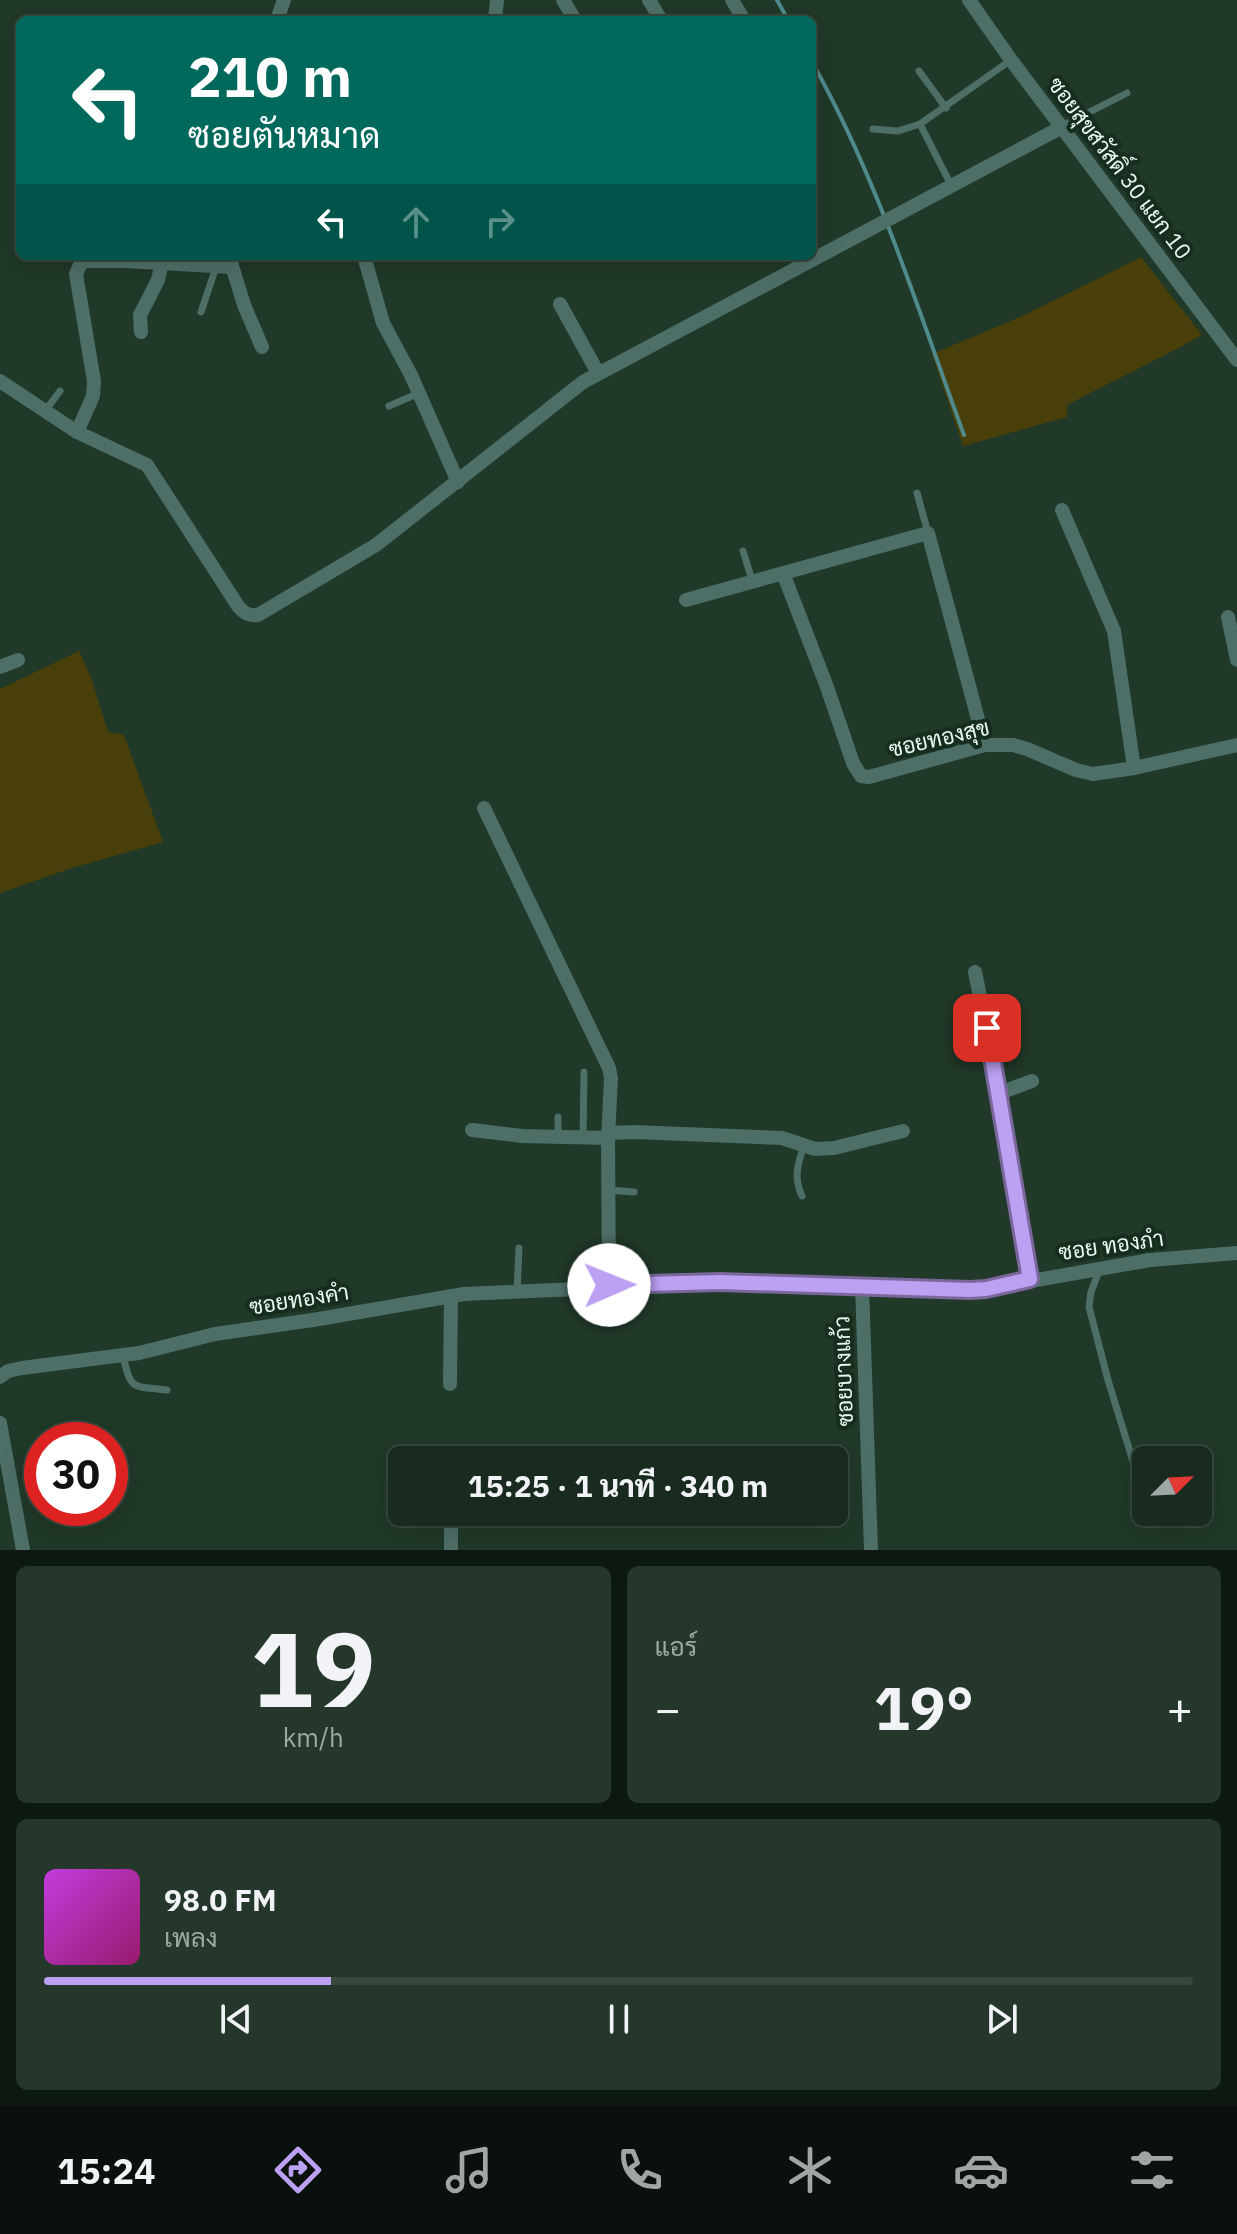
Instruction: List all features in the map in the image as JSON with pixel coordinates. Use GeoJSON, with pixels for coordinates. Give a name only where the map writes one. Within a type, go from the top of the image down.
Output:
{"type":"FeatureCollection","features":[{"type":"Feature","properties":{"kind":"street","name":"ซอยสุขสวัสดิ์ 30 แยก 10"},"geometry":{"type":"LineString","coordinates":[[969,0],[1237,360]]}},
{"type":"Feature","properties":{"kind":"street"},"geometry":{"type":"LineString","coordinates":[[816,257],[1062,127]]}},
{"type":"Feature","properties":{"kind":"street"},"geometry":{"type":"LineString","coordinates":[[77,432],[93,396],[94,381],[76,274],[78,267],[86,261],[99,260]]}},
{"type":"Feature","properties":{"kind":"street"},"geometry":{"type":"LineString","coordinates":[[143,260],[226,263],[262,347]]}},
{"type":"Feature","properties":{"kind":"street"},"geometry":{"type":"LineString","coordinates":[[365,260],[383,323],[419,393],[458,482]]}},
{"type":"Feature","properties":{"kind":"street"},"geometry":{"type":"LineString","coordinates":[[0,381],[77,432],[147,465],[238,606],[244,613],[258,615],[376,545],[558,400],[598,373],[810,260]]}},
{"type":"Feature","properties":{"kind":"street"},"geometry":{"type":"LineString","coordinates":[[141,332],[140,315],[158,280],[162,262]]}},
{"type":"Feature","properties":{"kind":"street"},"geometry":{"type":"LineString","coordinates":[[560,304],[598,373]]}},
{"type":"Feature","properties":{"kind":"street"},"geometry":{"type":"LineString","coordinates":[[1062,510],[1114,631],[1134,768]]}},
{"type":"Feature","properties":{"kind":"street"},"geometry":{"type":"LineString","coordinates":[[686,600],[928,533],[985,745]]}},
{"type":"Feature","properties":{"kind":"street","name":"ซอยทองสุข"},"geometry":{"type":"LineString","coordinates":[[783,573],[853,763],[861,776],[869,777],[985,745],[1013,745],[1093,774],[1237,745]]}},
{"type":"Feature","properties":{"kind":"street"},"geometry":{"type":"LineString","coordinates":[[1228,617],[1237,660]]}},
{"type":"Feature","properties":{"kind":"street"},"geometry":{"type":"LineString","coordinates":[[0,667],[18,660]]}},
{"type":"Feature","properties":{"kind":"street"},"geometry":{"type":"LineString","coordinates":[[484,808],[609,1068],[609,1285]]}},
{"type":"Feature","properties":{"kind":"street"},"geometry":{"type":"LineString","coordinates":[[975,972],[1000,1093],[1030,1279]]}},
{"type":"Feature","properties":{"kind":"street"},"geometry":{"type":"LineString","coordinates":[[1000,1093],[1032,1081]]}},
{"type":"Feature","properties":{"kind":"street"},"geometry":{"type":"LineString","coordinates":[[472,1130],[558,1138],[634,1132],[782,1138],[815,1149],[834,1148],[903,1131]]}},
{"type":"Feature","properties":{"kind":"street","name":"ซอย ทองภํา"},"geometry":{"type":"LineString","coordinates":[[609,1285],[720,1282],[970,1290],[1150,1260],[1237,1253]]}},
{"type":"Feature","properties":{"kind":"street","name":"ซอยทองคำ"},"geometry":{"type":"LineString","coordinates":[[0,1377],[8,1371],[22,1368],[153,1351],[215,1334],[455,1295],[609,1285]]}},
{"type":"Feature","properties":{"kind":"street","name":"ซอยบางแก้ว"},"geometry":{"type":"LineString","coordinates":[[862,1286],[871,1550]]}},
{"type":"Feature","properties":{"kind":"street"},"geometry":{"type":"LineString","coordinates":[[450,1384],[455,1295]]}},
{"type":"Feature","properties":{"kind":"street"},"geometry":{"type":"LineString","coordinates":[[0,1423],[23,1550]]}},
{"type":"Feature","properties":{"kind":"street"},"geometry":{"type":"LineString","coordinates":[[451,1526],[451,1550]]}},
{"type":"Feature","properties":{"kind":"lane"},"geometry":{"type":"LineString","coordinates":[[873,129],[898,131],[920,124],[1011,60]]}},
{"type":"Feature","properties":{"kind":"lane"},"geometry":{"type":"LineString","coordinates":[[919,71],[946,108]]}},
{"type":"Feature","properties":{"kind":"lane"},"geometry":{"type":"LineString","coordinates":[[1062,127],[1127,93]]}},
{"type":"Feature","properties":{"kind":"lane"},"geometry":{"type":"LineString","coordinates":[[920,124],[951,185]]}},
{"type":"Feature","properties":{"kind":"lane"},"geometry":{"type":"LineString","coordinates":[[201,312],[226,263]]}},
{"type":"Feature","properties":{"kind":"lane"},"geometry":{"type":"LineString","coordinates":[[45,411],[60,391]]}},
{"type":"Feature","properties":{"kind":"lane"},"geometry":{"type":"LineString","coordinates":[[389,406],[419,393]]}},
{"type":"Feature","properties":{"kind":"lane"},"geometry":{"type":"LineString","coordinates":[[917,493],[928,533]]}},
{"type":"Feature","properties":{"kind":"lane"},"geometry":{"type":"LineString","coordinates":[[743,551],[752,580]]}},
{"type":"Feature","properties":{"kind":"lane"},"geometry":{"type":"LineString","coordinates":[[583,1138],[584,1072]]}},
{"type":"Feature","properties":{"kind":"lane"},"geometry":{"type":"LineString","coordinates":[[558,1117],[558,1138]]}},
{"type":"Feature","properties":{"kind":"lane"},"geometry":{"type":"LineString","coordinates":[[802,1196],[796,1173],[804,1145]]}},
{"type":"Feature","properties":{"kind":"lane"},"geometry":{"type":"LineString","coordinates":[[608,1190],[634,1192]]}},
{"type":"Feature","properties":{"kind":"lane"},"geometry":{"type":"LineString","coordinates":[[517,1292],[519,1248]]}},
{"type":"Feature","properties":{"kind":"lane"},"geometry":{"type":"LineString","coordinates":[[1100,1269],[1089,1307],[1132,1458]]}},
{"type":"Feature","properties":{"kind":"lane"},"geometry":{"type":"LineString","coordinates":[[123,1356],[132,1384],[167,1390]]}},
{"type":"Feature","properties":{"kind":"shaded area"},"geometry":{"type":"Polygon","coordinates":[[[1141,257],[1202,335],[1067,405],[1067,417],[963,446],[932,354],[1020,317],[1141,257]]]}},
{"type":"Feature","properties":{"kind":"shaded area"},"geometry":{"type":"Polygon","coordinates":[[[79,651],[91,677],[108,732],[124,735],[163,842],[0,893],[0,689],[79,651]]]}},
{"type":"Feature","properties":{"kind":"waterway"},"geometry":{"type":"LineString","coordinates":[[777,0],[786,16]]}},
{"type":"Feature","properties":{"kind":"waterway"},"geometry":{"type":"LineString","coordinates":[[816,69],[877,198],[964,435]]}},
{"type":"Feature","properties":{"kind":"route"},"geometry":{"type":"LineString","coordinates":[[609,1285],[720,1282],[970,1290],[1030,1279],[987,1028]]}}]}
